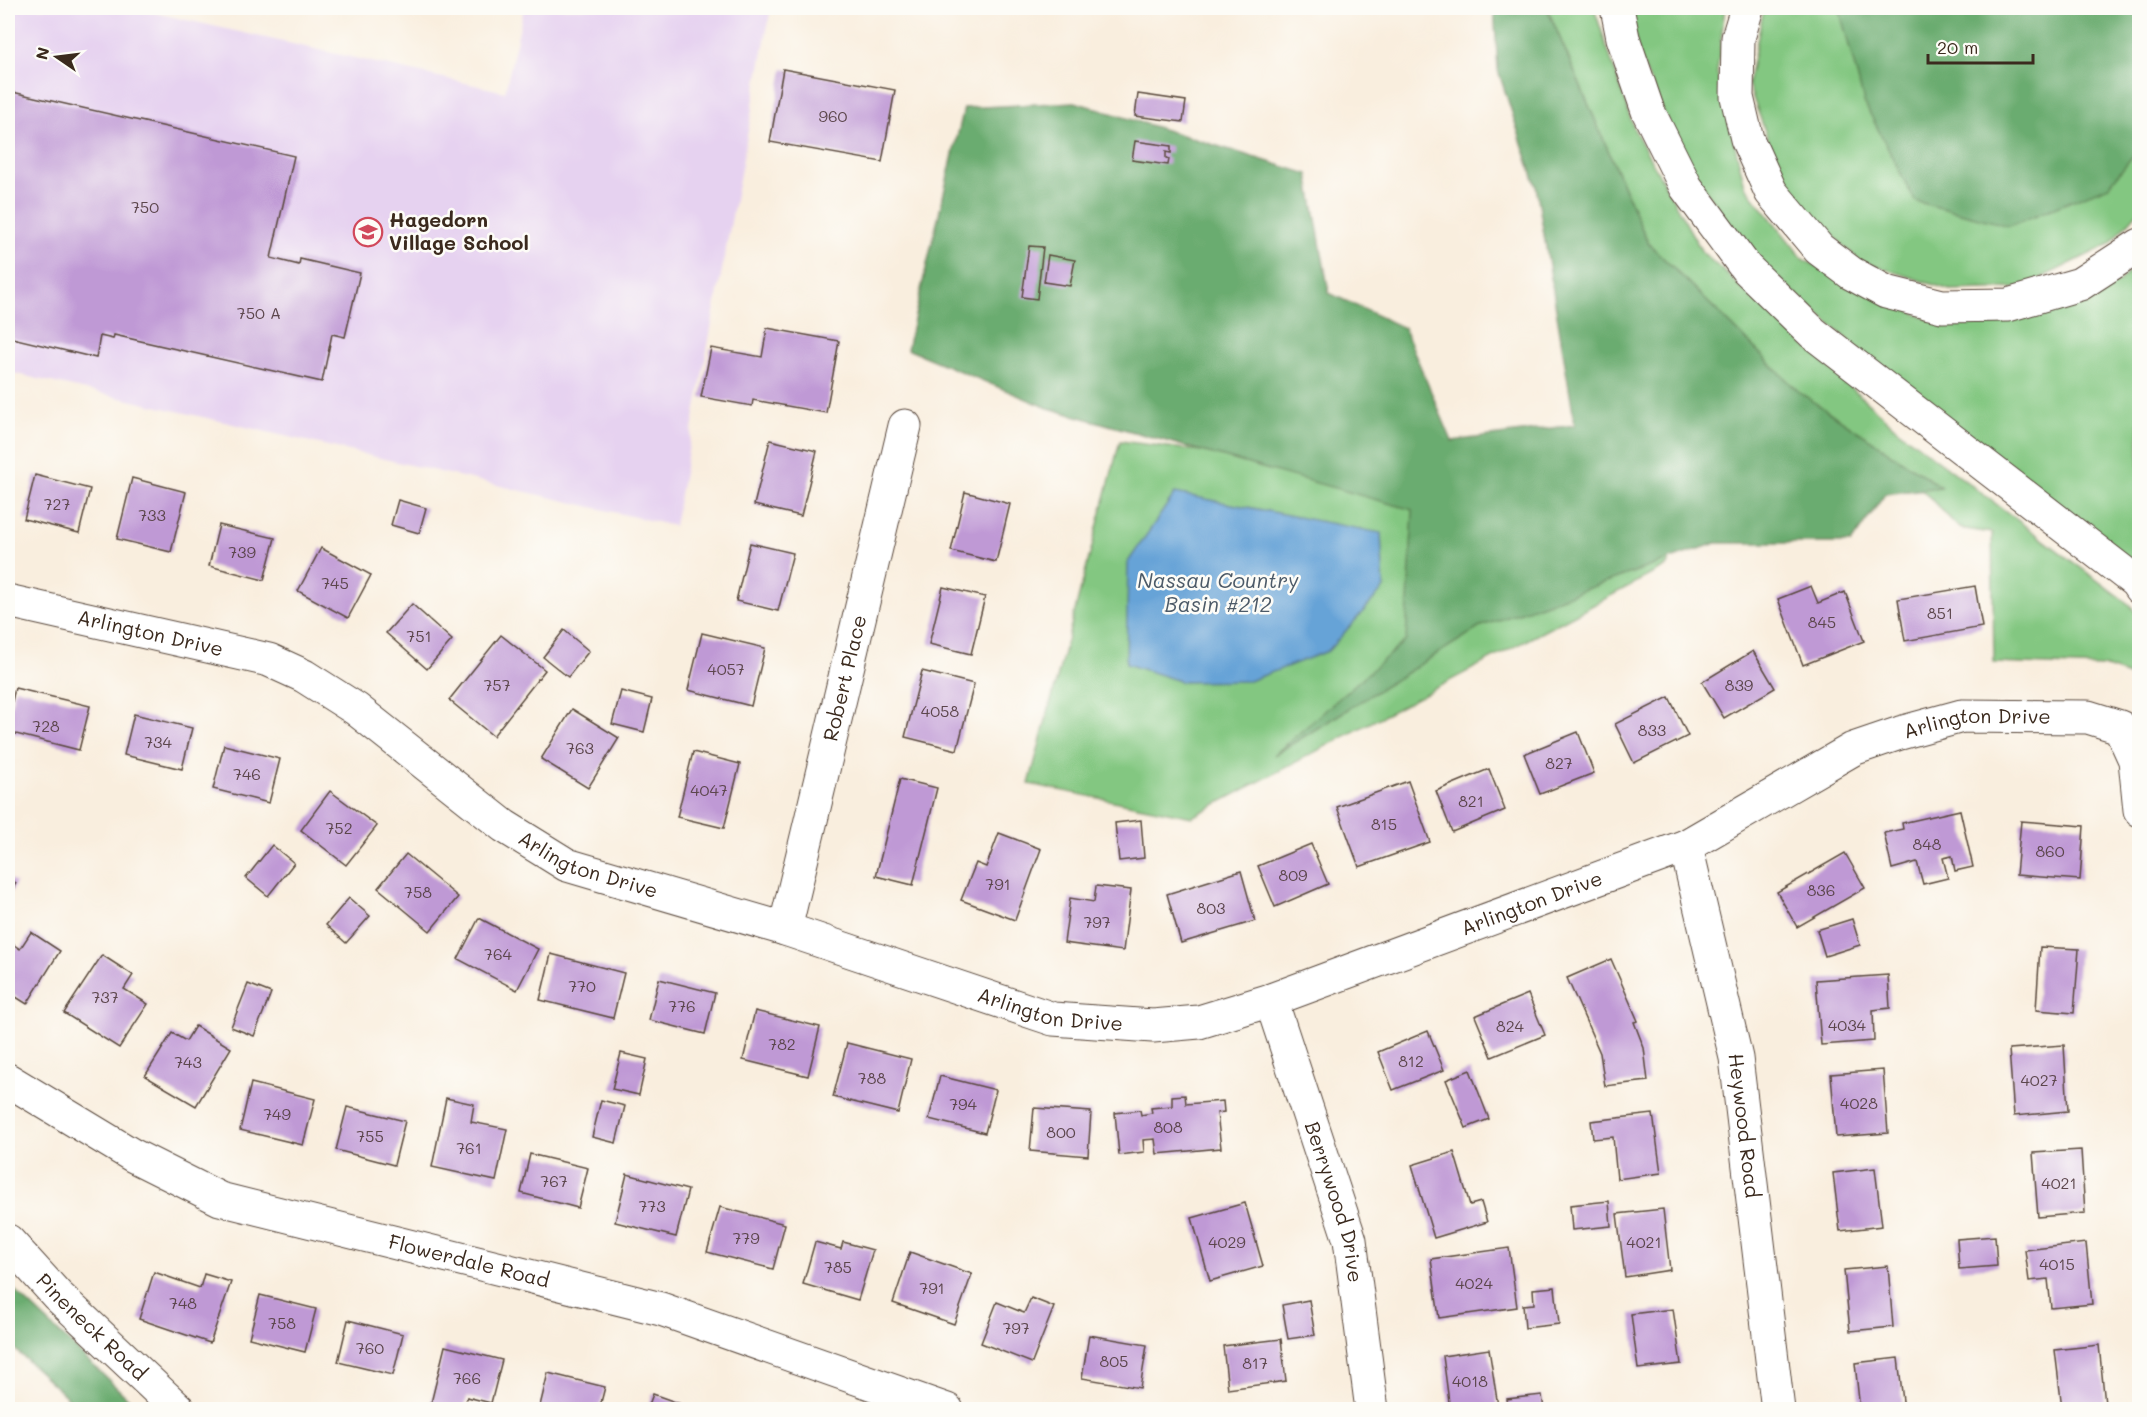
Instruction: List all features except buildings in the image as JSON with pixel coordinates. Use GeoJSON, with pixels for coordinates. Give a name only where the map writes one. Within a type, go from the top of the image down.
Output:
{"type":"FeatureCollection","features":[{"type":"Feature","properties":{"kind":"main road"},"geometry":{"type":"LineString","coordinates":[[1617,8],[1623,38],[1653,120],[1686,187],[1746,268],[1812,333],[2136,582],[2139,588]]}},
{"type":"Feature","properties":{"kind":"main road"},"geometry":{"type":"LineString","coordinates":[[1747,8],[1738,38],[1737,97],[1747,139],[1771,192],[1819,249],[1851,273],[1886,292],[1942,306],[2008,305],[2079,284],[2139,245]]}},
{"type":"Feature","properties":{"kind":"main road","name":"Robert Place"},"geometry":{"type":"LineString","coordinates":[[785,929],[906,426]]}},
{"type":"Feature","properties":{"kind":"main road","name":"Arlington Drive"},"geometry":{"type":"LineString","coordinates":[[8,601],[269,660],[304,676],[356,709],[504,826],[567,865],[785,929],[1053,1019],[1153,1026],[1199,1022],[1271,1000],[1686,846],[1853,749],[1962,716],[2088,717],[2120,728],[2135,759],[2139,810]]}},
{"type":"Feature","properties":{"kind":"main road","name":"Heywood Road"},"geometry":{"type":"LineString","coordinates":[[1686,846],[1736,1058],[1778,1410]]}},
{"type":"Feature","properties":{"kind":"main road","name":"Berrywood Drive"},"geometry":{"type":"LineString","coordinates":[[1271,1000],[1350,1240],[1372,1410]]}},
{"type":"Feature","properties":{"kind":"main road","name":"Flowerdale Road"},"geometry":{"type":"LineString","coordinates":[[8,1080],[132,1155],[220,1199],[661,1309],[946,1410]]}},
{"type":"Feature","properties":{"kind":"main road","name":"Pineneck Road"},"geometry":{"type":"LineString","coordinates":[[8,1241],[57,1294],[179,1410]]}},
{"type":"Feature","properties":{"kind":"shaded area","name":"Hagedorn Village School"},"geometry":{"type":"Polygon","coordinates":[[[8,8],[133,8],[505,92],[524,8],[771,8],[674,526],[8,372],[8,8]]]}},
{"type":"Feature","properties":{"kind":"green space"},"geometry":{"type":"Polygon","coordinates":[[[1494,8],[1547,8],[1648,243],[1799,392],[1941,487],[1885,494],[1851,543],[1716,543],[1482,626],[1274,755],[1406,640],[1413,510],[1048,408],[907,349],[964,108],[1075,102],[1308,174],[1329,293],[1404,328],[1452,441],[1575,425],[1536,186],[1498,70],[1494,8]]]}},
{"type":"Feature","properties":{"kind":"green space"},"geometry":{"type":"Polygon","coordinates":[[[1547,8],[1594,8],[1634,129],[1702,252],[1898,430],[2130,605],[2139,617],[2139,690],[2129,676],[2103,667],[1994,663],[1992,533],[1959,528],[1921,489],[1940,486],[1799,392],[1648,243],[1547,8]]]}},
{"type":"Feature","properties":{"kind":"green space"},"geometry":{"type":"Polygon","coordinates":[[[1630,8],[1725,8],[1717,73],[1745,186],[1804,260],[1927,319],[2036,315],[2118,283],[2139,261],[2139,568],[1885,373],[1744,248],[1682,155],[1638,53],[1630,8]]]}},
{"type":"Feature","properties":{"kind":"green space"},"geometry":{"type":"Polygon","coordinates":[[[1764,8],[2139,8],[2139,211],[2110,244],[2021,288],[1950,290],[1860,261],[1787,192],[1748,84],[1764,8]]]}},
{"type":"Feature","properties":{"kind":"green space"},"geometry":{"type":"Polygon","coordinates":[[[1839,8],[2139,8],[2139,148],[2109,186],[2009,226],[1915,201],[1864,102],[1839,8]]]}},
{"type":"Feature","properties":{"kind":"green space"},"geometry":{"type":"Polygon","coordinates":[[[1120,441],[1684,511],[1667,566],[1192,817],[1029,784],[1120,441]]]}},
{"type":"Feature","properties":{"kind":"green space"},"geometry":{"type":"Polygon","coordinates":[[[8,1284],[139,1409],[80,1409],[8,1343],[8,1284]]]}},
{"type":"Feature","properties":{"kind":"water","name":"Nassau Country Basin #212"},"geometry":{"type":"Polygon","coordinates":[[[1175,493],[1381,533],[1384,588],[1328,651],[1249,681],[1183,682],[1126,664],[1128,562],[1175,493]]]}},
{"type":"Feature","properties":{"kind":"place","name":"Hagedorn Village School"},"geometry":{"type":"Point","coordinates":[368,232]}}]}
